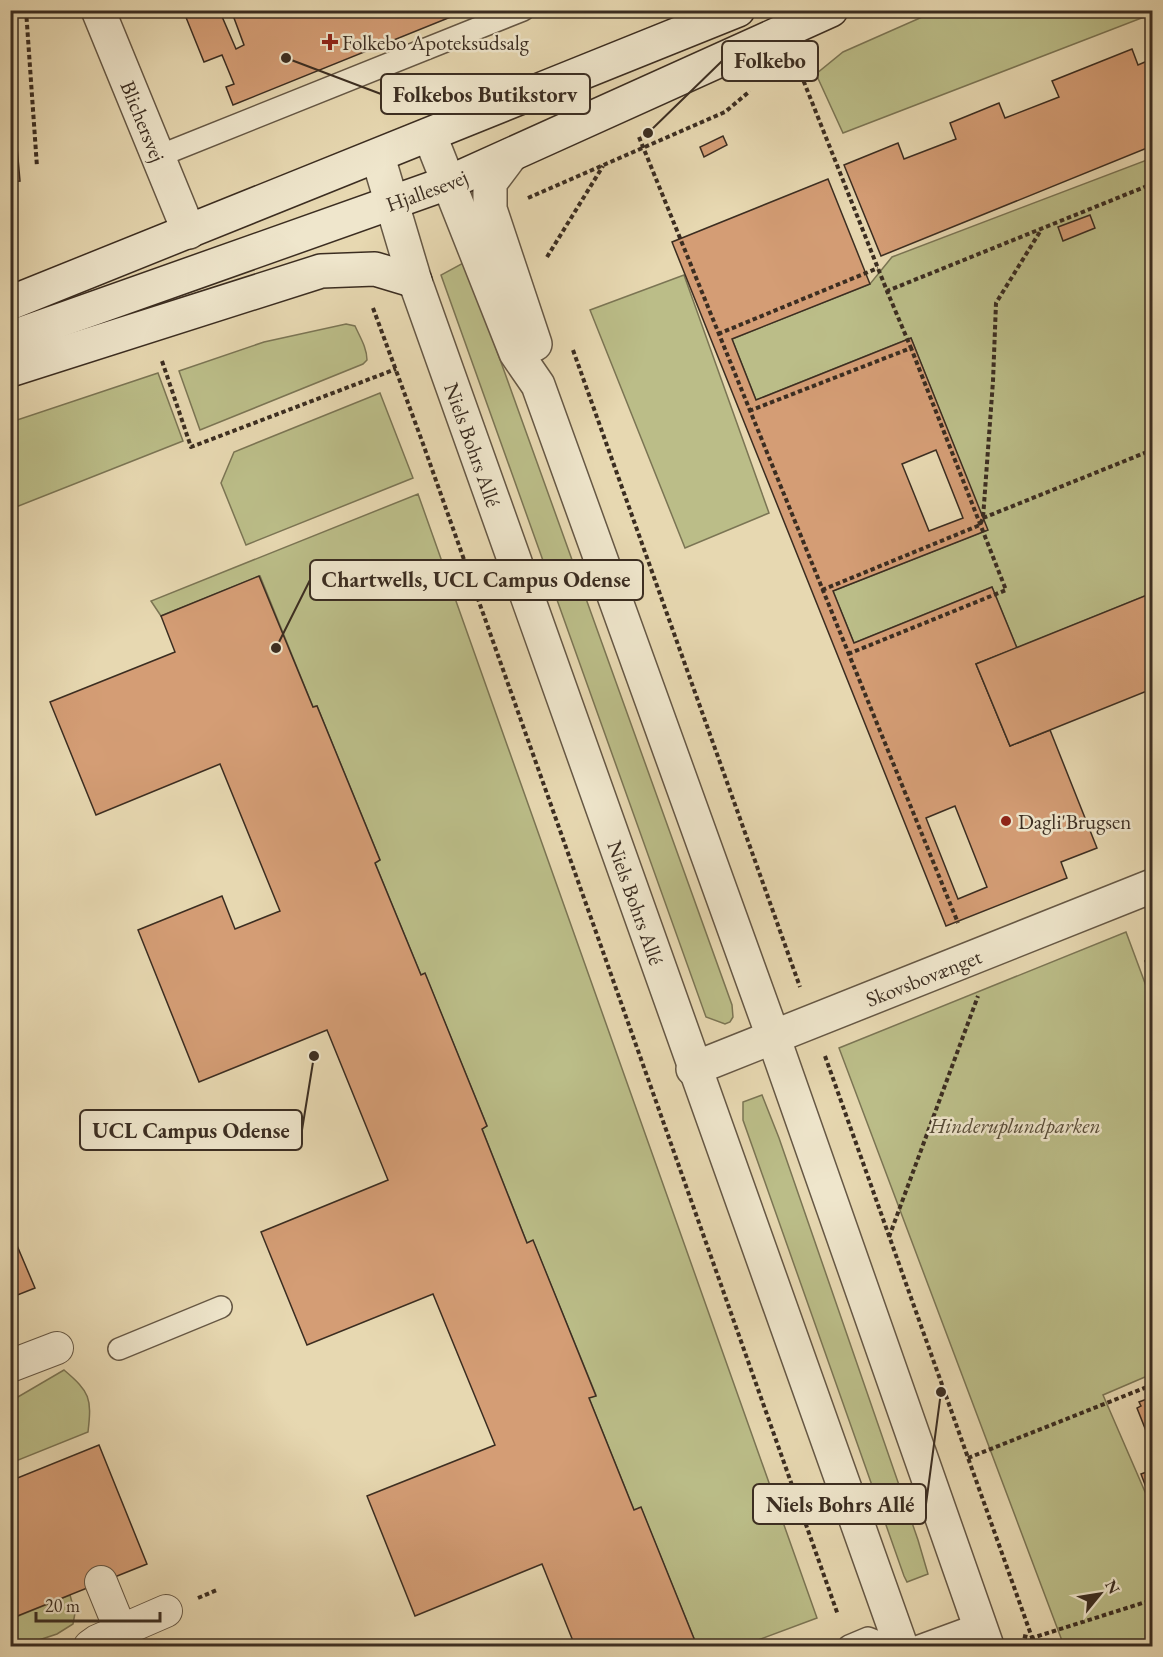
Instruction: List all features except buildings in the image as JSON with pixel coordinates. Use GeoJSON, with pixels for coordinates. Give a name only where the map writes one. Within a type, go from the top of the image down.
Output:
{"type":"FeatureCollection","features":[{"type":"Feature","properties":{"kind":"street","name":"Blichersvej"},"geometry":{"type":"LineString","coordinates":[[98,10],[189,232]]}},
{"type":"Feature","properties":{"kind":"street"},"geometry":{"type":"LineString","coordinates":[[10,303],[378,157],[738,10]]}},
{"type":"Feature","properties":{"kind":"street","name":"Hjallesevej"},"geometry":{"type":"LineString","coordinates":[[10,338],[305,232],[391,205],[450,182],[831,10]]}},
{"type":"Feature","properties":{"kind":"street"},"geometry":{"type":"LineString","coordinates":[[430,136],[516,352],[538,385],[774,1039],[983,1636]]}},
{"type":"Feature","properties":{"kind":"street"},"geometry":{"type":"LineString","coordinates":[[511,155],[490,183],[490,209],[536,347],[538,385]]}},
{"type":"Feature","properties":{"kind":"street","name":"Niels Bohrs Allé"},"geometry":{"type":"LineString","coordinates":[[378,157],[415,281],[693,1069],[901,1647]]}},
{"type":"Feature","properties":{"kind":"street"},"geometry":{"type":"LineString","coordinates":[[10,370],[321,271],[375,269],[415,281]]}},
{"type":"Feature","properties":{"kind":"street","name":"Skovsbovænget"},"geometry":{"type":"LineString","coordinates":[[693,1069],[774,1039],[1152,886]]}},
{"type":"Feature","properties":{"kind":"street"},"geometry":{"type":"LineString","coordinates":[[13,1358],[57,1348]]}},
{"type":"Feature","properties":{"kind":"street"},"geometry":{"type":"LineString","coordinates":[[101,1582],[95,1641],[166,1611]]}},
{"type":"Feature","properties":{"kind":"lane"},"geometry":{"type":"LineString","coordinates":[[159,156],[523,10]]}},
{"type":"Feature","properties":{"kind":"lane"},"geometry":{"type":"LineString","coordinates":[[119,1349],[221,1307]]}},
{"type":"Feature","properties":{"kind":"lane"},"geometry":{"type":"LineString","coordinates":[[919,1647],[983,1636]]}},
{"type":"Feature","properties":{"kind":"lane"},"geometry":{"type":"LineString","coordinates":[[849,1646],[868,1638],[889,1647]]}},
{"type":"Feature","properties":{"kind":"path"},"geometry":{"type":"LineString","coordinates":[[26,10],[37,167]]}},
{"type":"Feature","properties":{"kind":"path"},"geometry":{"type":"LineString","coordinates":[[784,32],[1006,590],[848,654]]}},
{"type":"Feature","properties":{"kind":"path"},"geometry":{"type":"LineString","coordinates":[[639,137],[958,924]]}},
{"type":"Feature","properties":{"kind":"path"},"geometry":{"type":"LineString","coordinates":[[544,260],[604,165]]}},
{"type":"Feature","properties":{"kind":"path"},"geometry":{"type":"LineString","coordinates":[[887,291],[1152,184]]}},
{"type":"Feature","properties":{"kind":"path"},"geometry":{"type":"LineString","coordinates":[[822,590],[980,525],[983,518],[993,381],[996,303],[1041,229]]}},
{"type":"Feature","properties":{"kind":"path"},"geometry":{"type":"LineString","coordinates":[[718,334],[878,268]]}},
{"type":"Feature","properties":{"kind":"path"},"geometry":{"type":"LineString","coordinates":[[371,304],[849,1646]]}},
{"type":"Feature","properties":{"kind":"path"},"geometry":{"type":"LineString","coordinates":[[569,340],[1035,1647]]}},
{"type":"Feature","properties":{"kind":"path"},"geometry":{"type":"LineString","coordinates":[[749,411],[911,348]]}},
{"type":"Feature","properties":{"kind":"path"},"geometry":{"type":"LineString","coordinates":[[160,355],[191,447],[396,369]]}},
{"type":"Feature","properties":{"kind":"path"},"geometry":{"type":"LineString","coordinates":[[983,518],[1152,450]]}},
{"type":"Feature","properties":{"kind":"path"},"geometry":{"type":"LineString","coordinates":[[1152,712],[1149,713],[1152,762]]}},
{"type":"Feature","properties":{"kind":"path"},"geometry":{"type":"LineString","coordinates":[[889,1237],[983,984],[972,958]]}},
{"type":"Feature","properties":{"kind":"path"},"geometry":{"type":"LineString","coordinates":[[968,1458],[1152,1385]]}},
{"type":"Feature","properties":{"kind":"path"},"geometry":{"type":"LineString","coordinates":[[983,1636],[1032,1638],[1152,1600]]}},
{"type":"Feature","properties":{"kind":"green space"},"geometry":{"type":"Polygon","coordinates":[[[938,10],[1152,10],[1152,14],[843,133],[816,74],[843,52],[938,10]]]}},
{"type":"Feature","properties":{"kind":"green space"},"geometry":{"type":"Polygon","coordinates":[[[1152,158],[1152,593],[1017,648],[992,587],[854,643],[833,591],[987,530],[911,338],[756,400],[732,339],[870,284],[892,257],[1152,158]]]}},
{"type":"Feature","properties":{"kind":"green space"},"geometry":{"type":"Polygon","coordinates":[[[465,262],[732,1005],[733,1017],[725,1024],[706,1017],[441,275],[465,262]]]}},
{"type":"Feature","properties":{"kind":"green space"},"geometry":{"type":"Polygon","coordinates":[[[684,275],[769,513],[685,548],[590,310],[684,275]]]}},
{"type":"Feature","properties":{"kind":"green space"},"geometry":{"type":"Polygon","coordinates":[[[346,324],[355,326],[363,343],[367,360],[363,364],[200,430],[179,371],[264,342],[346,324]]]}},
{"type":"Feature","properties":{"kind":"green space"},"geometry":{"type":"Polygon","coordinates":[[[158,373],[183,441],[11,509],[11,422],[158,373]]]}},
{"type":"Feature","properties":{"kind":"green space"},"geometry":{"type":"Polygon","coordinates":[[[380,393],[413,478],[246,545],[221,483],[234,452],[380,393]]]}},
{"type":"Feature","properties":{"kind":"green space"},"geometry":{"type":"Polygon","coordinates":[[[418,494],[817,1618],[742,1646],[697,1646],[641,1508],[634,1510],[589,1398],[596,1395],[533,1241],[527,1243],[482,1129],[487,1126],[425,974],[421,975],[375,863],[380,860],[317,706],[313,707],[260,576],[161,616],[151,601],[418,494]]]}},
{"type":"Feature","properties":{"kind":"green space","name":"Hinderuplundparken"},"geometry":{"type":"Polygon","coordinates":[[[1126,932],[1152,1002],[1152,1374],[1103,1395],[1152,1508],[1152,1646],[1064,1646],[839,1048],[1126,932]]]}},
{"type":"Feature","properties":{"kind":"green space"},"geometry":{"type":"Polygon","coordinates":[[[762,1095],[779,1138],[918,1540],[928,1574],[907,1582],[743,1120],[743,1102],[762,1095]]]}},
{"type":"Feature","properties":{"kind":"green space"},"geometry":{"type":"Polygon","coordinates":[[[64,1370],[79,1384],[87,1397],[90,1411],[88,1432],[11,1463],[11,1401],[64,1370]]]}},
{"type":"Feature","properties":{"kind":"green space"},"geometry":{"type":"Polygon","coordinates":[[[70,1595],[75,1613],[73,1624],[57,1634],[39,1640],[35,1646],[11,1646],[11,1619],[70,1595]]]}},
{"type":"Feature","properties":{"kind":"place","name":"Folkebo Apoteksudsalg"},"geometry":{"type":"Point","coordinates":[330,42]}},
{"type":"Feature","properties":{"kind":"place","name":"Folkebos Butikstorv"},"geometry":{"type":"Point","coordinates":[286,58]}},
{"type":"Feature","properties":{"kind":"place","name":"Folkebo"},"geometry":{"type":"Point","coordinates":[648,133]}},
{"type":"Feature","properties":{"kind":"place","name":"Chartwells, UCL Campus Odense"},"geometry":{"type":"Point","coordinates":[276,648]}},
{"type":"Feature","properties":{"kind":"place","name":"Dagli'Brugsen"},"geometry":{"type":"Point","coordinates":[1006,821]}},
{"type":"Feature","properties":{"kind":"place","name":"UCL Campus Odense"},"geometry":{"type":"Point","coordinates":[314,1056]}},
{"type":"Feature","properties":{"kind":"place","name":"Niels Bohrs Allé"},"geometry":{"type":"Point","coordinates":[941,1392]}}]}
